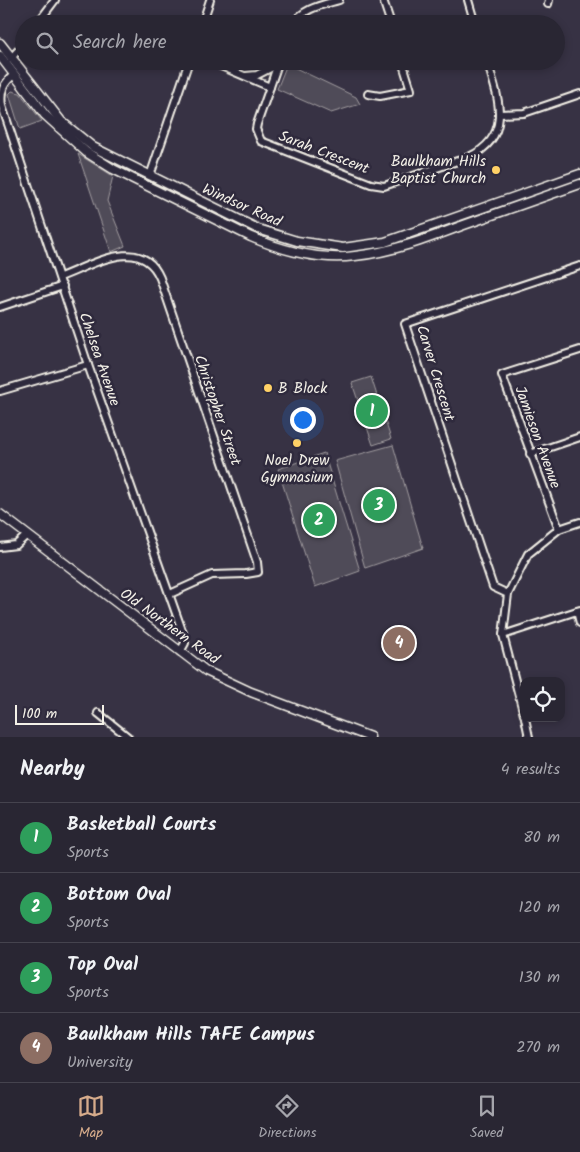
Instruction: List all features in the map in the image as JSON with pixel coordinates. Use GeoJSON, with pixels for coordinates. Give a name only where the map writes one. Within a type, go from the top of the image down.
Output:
{"type":"FeatureCollection","features":[{"type":"Feature","properties":{"kind":"main road","name":"Windsor Road"},"geometry":{"type":"LineString","coordinates":[[0,43],[12,57],[15,64]]}},
{"type":"Feature","properties":{"kind":"main road","name":"Windsor Road"},"geometry":{"type":"LineString","coordinates":[[0,56],[15,69]]}},
{"type":"Feature","properties":{"kind":"main road","name":"Windsor Road"},"geometry":{"type":"LineString","coordinates":[[16,70],[76,136],[102,153],[258,229],[297,241],[343,248],[366,246],[410,235],[580,174]]}},
{"type":"Feature","properties":{"kind":"main road","name":"Windsor Road"},"geometry":{"type":"LineString","coordinates":[[18,72],[45,115],[75,144],[107,165],[278,248],[300,254],[330,257],[354,256],[384,251],[425,240],[580,184]]}},
{"type":"Feature","properties":{"kind":"main road"},"geometry":{"type":"LineString","coordinates":[[146,185],[150,176]]}},
{"type":"Feature","properties":{"kind":"main road","name":"Old Northern Road"},"geometry":{"type":"LineString","coordinates":[[0,514],[206,670],[239,688],[370,737]]}},
{"type":"Feature","properties":{"kind":"street"},"geometry":{"type":"LineString","coordinates":[[44,15],[55,0]]}},
{"type":"Feature","properties":{"kind":"street"},"geometry":{"type":"LineString","coordinates":[[205,15],[209,0]]}},
{"type":"Feature","properties":{"kind":"street"},"geometry":{"type":"LineString","coordinates":[[299,15],[316,6],[339,0]]}},
{"type":"Feature","properties":{"kind":"street"},"geometry":{"type":"LineString","coordinates":[[383,0],[388,15]]}},
{"type":"Feature","properties":{"kind":"street"},"geometry":{"type":"LineString","coordinates":[[468,0],[472,15]]}},
{"type":"Feature","properties":{"kind":"street"},"geometry":{"type":"LineString","coordinates":[[12,57],[15,54]]}},
{"type":"Feature","properties":{"kind":"street"},"geometry":{"type":"LineString","coordinates":[[150,176],[186,70]]}},
{"type":"Feature","properties":{"kind":"street"},"geometry":{"type":"LineString","coordinates":[[231,70],[270,87]]}},
{"type":"Feature","properties":{"kind":"street"},"geometry":{"type":"LineString","coordinates":[[245,76],[257,75],[266,70]]}},
{"type":"Feature","properties":{"kind":"street","name":"Sarah Crescent"},"geometry":{"type":"LineString","coordinates":[[276,70],[256,129],[261,141],[377,185],[392,184],[477,154],[495,134],[500,114],[500,104],[490,70]]}},
{"type":"Feature","properties":{"kind":"street"},"geometry":{"type":"LineString","coordinates":[[368,94],[380,96],[411,90],[405,70]]}},
{"type":"Feature","properties":{"kind":"street","name":"Chelsea Avenue"},"geometry":{"type":"LineString","coordinates":[[18,72],[6,82],[1,91],[2,106],[88,364],[184,636],[185,643],[180,652]]}},
{"type":"Feature","properties":{"kind":"street"},"geometry":{"type":"LineString","coordinates":[[500,114],[524,113],[580,94]]}},
{"type":"Feature","properties":{"kind":"street","name":"Christopher Street"},"geometry":{"type":"LineString","coordinates":[[60,277],[128,254],[146,258],[156,269],[160,278],[257,562],[258,572],[212,575],[170,594]]}},
{"type":"Feature","properties":{"kind":"street","name":"Carver Crescent"},"geometry":{"type":"LineString","coordinates":[[508,594],[493,587],[405,324],[580,266]]}},
{"type":"Feature","properties":{"kind":"street"},"geometry":{"type":"LineString","coordinates":[[0,307],[63,286]]}},
{"type":"Feature","properties":{"kind":"street","name":"Jamieson Avenue"},"geometry":{"type":"LineString","coordinates":[[559,529],[502,375],[580,350]]}},
{"type":"Feature","properties":{"kind":"street"},"geometry":{"type":"LineString","coordinates":[[0,391],[88,364]]}},
{"type":"Feature","properties":{"kind":"street"},"geometry":{"type":"LineString","coordinates":[[530,454],[580,437]]}},
{"type":"Feature","properties":{"kind":"street"},"geometry":{"type":"LineString","coordinates":[[520,701],[503,635],[508,594],[528,554],[559,529],[580,522]]}},
{"type":"Feature","properties":{"kind":"street"},"geometry":{"type":"LineString","coordinates":[[0,547],[16,544],[27,535]]}},
{"type":"Feature","properties":{"kind":"street"},"geometry":{"type":"LineString","coordinates":[[503,635],[579,611],[580,623]]}},
{"type":"Feature","properties":{"kind":"street"},"geometry":{"type":"LineString","coordinates":[[98,713],[128,737]]}},
{"type":"Feature","properties":{"kind":"street"},"geometry":{"type":"LineString","coordinates":[[526,722],[530,737]]}},
{"type":"Feature","properties":{"kind":"shaded area"},"geometry":{"type":"Polygon","coordinates":[[[285,70],[300,70],[356,97],[360,104],[331,113],[277,89],[285,70]]]}},
{"type":"Feature","properties":{"kind":"shaded area"},"geometry":{"type":"Polygon","coordinates":[[[12,91],[20,93],[42,121],[20,129],[9,94],[12,91]]]}},
{"type":"Feature","properties":{"kind":"shaded area"},"geometry":{"type":"Polygon","coordinates":[[[78,154],[113,176],[107,201],[125,246],[111,252],[78,154]]]}},
{"type":"Feature","properties":{"kind":"shaded area"},"geometry":{"type":"Polygon","coordinates":[[[371,377],[391,439],[373,445],[352,383],[371,377]]]}},
{"type":"Feature","properties":{"kind":"shaded area"},"geometry":{"type":"Polygon","coordinates":[[[393,445],[423,548],[365,568],[335,461],[393,445]]]}},
{"type":"Feature","properties":{"kind":"shaded area"},"geometry":{"type":"Polygon","coordinates":[[[324,453],[360,571],[315,587],[278,469],[324,453]]]}},
{"type":"Feature","properties":{"kind":"place","name":"Baulkham Hills Baptist Church"},"geometry":{"type":"Point","coordinates":[496,170]}},
{"type":"Feature","properties":{"kind":"place","name":"B Block"},"geometry":{"type":"Point","coordinates":[268,388]}},
{"type":"Feature","properties":{"kind":"place","name":"Basketball Courts"},"geometry":{"type":"Point","coordinates":[372,411]}},
{"type":"Feature","properties":{"kind":"place","name":"Noel Drew Gymnasium"},"geometry":{"type":"Point","coordinates":[297,443]}},
{"type":"Feature","properties":{"kind":"place","name":"Top Oval"},"geometry":{"type":"Point","coordinates":[379,505]}},
{"type":"Feature","properties":{"kind":"place","name":"Bottom Oval"},"geometry":{"type":"Point","coordinates":[319,520]}},
{"type":"Feature","properties":{"kind":"place","name":"Baulkham Hills TAFE Campus"},"geometry":{"type":"Point","coordinates":[399,643]}}]}
